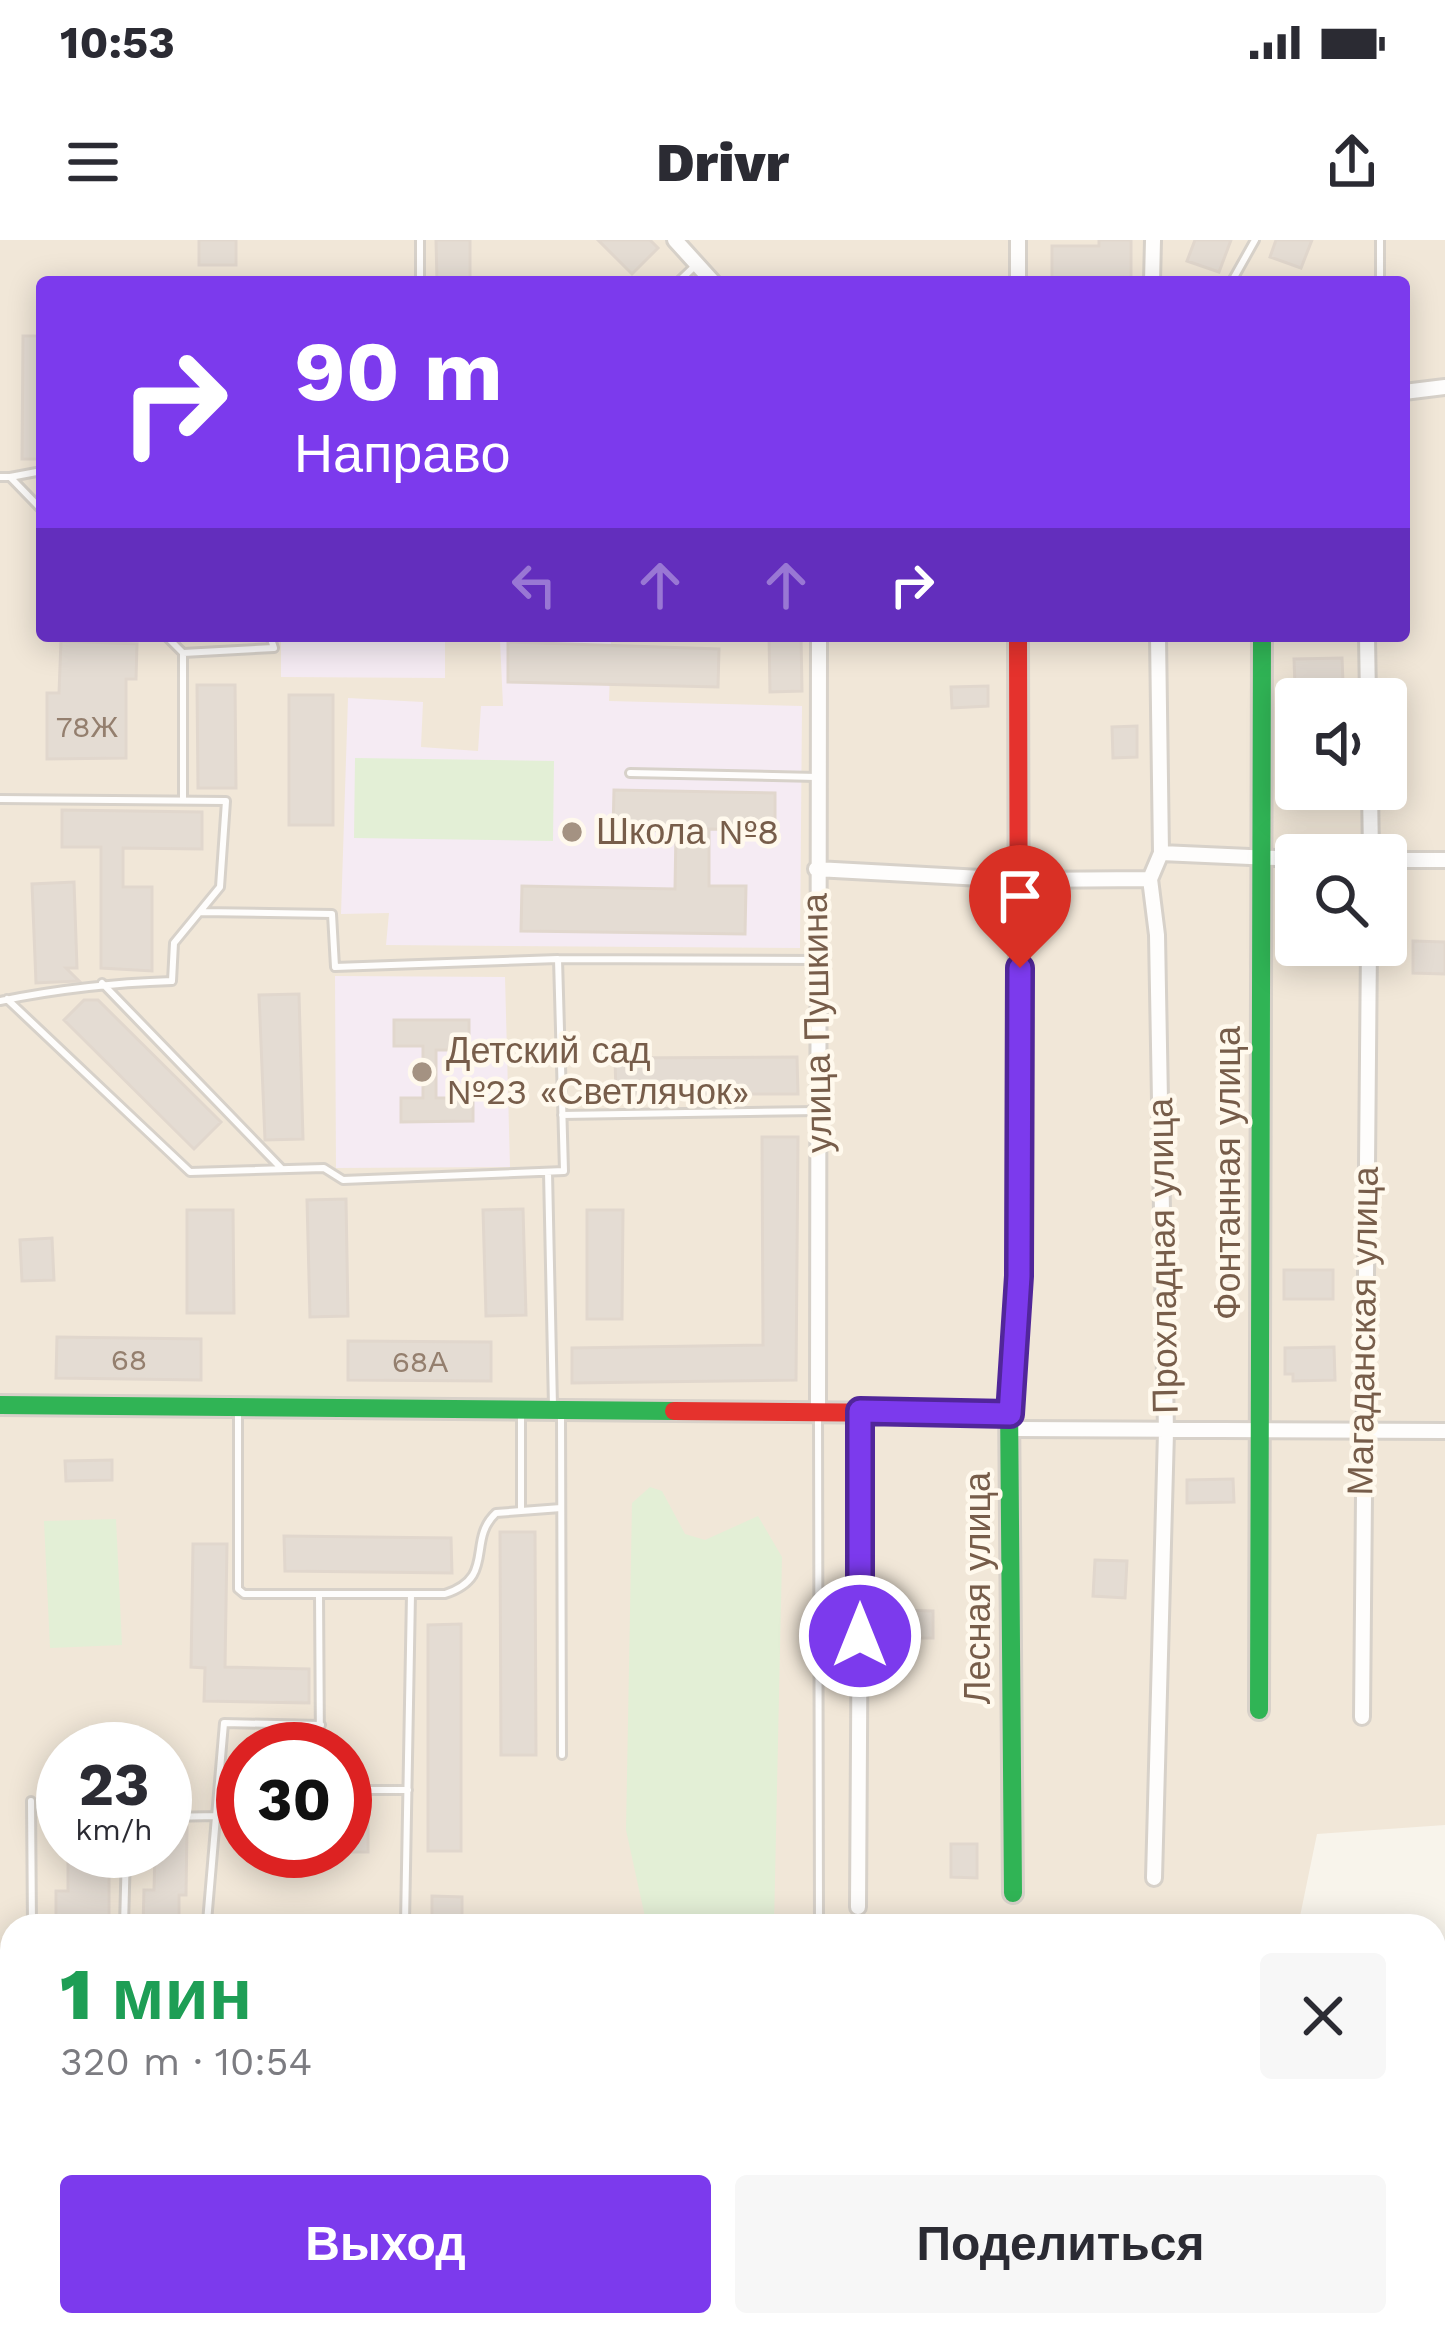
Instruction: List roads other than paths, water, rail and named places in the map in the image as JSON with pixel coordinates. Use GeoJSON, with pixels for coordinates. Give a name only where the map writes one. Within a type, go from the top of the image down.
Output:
{"type":"FeatureCollection","features":[{"type":"Feature","properties":{"kind":"street"},"geometry":{"type":"LineString","coordinates":[[675,240],[708,276]]}},
{"type":"Feature","properties":{"kind":"street"},"geometry":{"type":"LineString","coordinates":[[1018,240],[1018,276]]}},
{"type":"Feature","properties":{"kind":"street"},"geometry":{"type":"LineString","coordinates":[[1152,276],[1153,240]]}},
{"type":"Feature","properties":{"kind":"street"},"geometry":{"type":"LineString","coordinates":[[1410,391],[1445,387]]}},
{"type":"Feature","properties":{"kind":"street","name":"улица Пушкина"},"geometry":{"type":"LineString","coordinates":[[818,1411],[819,642]]}},
{"type":"Feature","properties":{"kind":"street","name":"Лесная улица"},"geometry":{"type":"LineString","coordinates":[[1012,1893],[1010,1422],[1019,1276],[1018,642]]}},
{"type":"Feature","properties":{"kind":"street","name":"Прохладная улица"},"geometry":{"type":"LineString","coordinates":[[1154,1878],[1166,1432],[1157,935],[1150,880],[1161,854],[1158,642]]}},
{"type":"Feature","properties":{"kind":"street","name":"Фонтанная улица"},"geometry":{"type":"LineString","coordinates":[[1258,1710],[1263,1434],[1258,859],[1262,642]]}},
{"type":"Feature","properties":{"kind":"street"},"geometry":{"type":"LineString","coordinates":[[1367,642],[1368,678]]}},
{"type":"Feature","properties":{"kind":"street"},"geometry":{"type":"LineString","coordinates":[[1161,854],[1275,859]]}},
{"type":"Feature","properties":{"kind":"street"},"geometry":{"type":"LineString","coordinates":[[1407,860],[1445,860]]}},
{"type":"Feature","properties":{"kind":"street"},"geometry":{"type":"LineString","coordinates":[[816,868],[1020,880],[1150,880]]}},
{"type":"Feature","properties":{"kind":"street","name":"Магаданская улица"},"geometry":{"type":"LineString","coordinates":[[1362,1717],[1360,1431],[1369,966]]}},
{"type":"Feature","properties":{"kind":"street"},"geometry":{"type":"LineString","coordinates":[[0,1405],[860,1411],[1166,1432],[1445,1431]]}},
{"type":"Feature","properties":{"kind":"street"},"geometry":{"type":"LineString","coordinates":[[858,1907],[860,1411]]}},
{"type":"Feature","properties":{"kind":"lane"},"geometry":{"type":"LineString","coordinates":[[420,240],[420,276]]}},
{"type":"Feature","properties":{"kind":"lane"},"geometry":{"type":"LineString","coordinates":[[1235,276],[1255,240]]}},
{"type":"Feature","properties":{"kind":"lane"},"geometry":{"type":"LineString","coordinates":[[1380,240],[1380,276]]}},
{"type":"Feature","properties":{"kind":"lane"},"geometry":{"type":"LineString","coordinates":[[684,276],[697,263]]}},
{"type":"Feature","properties":{"kind":"lane"},"geometry":{"type":"LineString","coordinates":[[0,477],[36,472]]}},
{"type":"Feature","properties":{"kind":"lane"},"geometry":{"type":"LineString","coordinates":[[10,477],[36,504]]}},
{"type":"Feature","properties":{"kind":"lane"},"geometry":{"type":"LineString","coordinates":[[172,642],[183,653],[183,800]]}},
{"type":"Feature","properties":{"kind":"lane"},"geometry":{"type":"LineString","coordinates":[[183,653],[274,648],[272,642]]}},
{"type":"Feature","properties":{"kind":"lane"},"geometry":{"type":"LineString","coordinates":[[630,773],[818,777]]}},
{"type":"Feature","properties":{"kind":"lane"},"geometry":{"type":"LineString","coordinates":[[0,799],[226,801],[220,887],[173,943],[172,981],[102,983],[4,1000]]}},
{"type":"Feature","properties":{"kind":"lane"},"geometry":{"type":"LineString","coordinates":[[200,912],[332,914],[335,967],[558,959],[818,961]]}},
{"type":"Feature","properties":{"kind":"lane"},"geometry":{"type":"LineString","coordinates":[[4,1000],[190,1172],[324,1168],[343,1180],[564,1172],[558,959]]}},
{"type":"Feature","properties":{"kind":"lane"},"geometry":{"type":"LineString","coordinates":[[102,983],[282,1169]]}},
{"type":"Feature","properties":{"kind":"lane"},"geometry":{"type":"LineString","coordinates":[[562,1115],[819,1111]]}},
{"type":"Feature","properties":{"kind":"lane"},"geometry":{"type":"LineString","coordinates":[[548,1172],[561,1508],[562,1755]]}},
{"type":"Feature","properties":{"kind":"lane"},"geometry":{"type":"LineString","coordinates":[[521,1406],[521,1508]]}},
{"type":"Feature","properties":{"kind":"lane"},"geometry":{"type":"LineString","coordinates":[[238,1408],[238,1588],[244,1594],[445,1594],[461,1587],[478,1569],[487,1521],[502,1510],[561,1508]]}},
{"type":"Feature","properties":{"kind":"lane"},"geometry":{"type":"LineString","coordinates":[[818,1411],[819,1914]]}},
{"type":"Feature","properties":{"kind":"lane"},"geometry":{"type":"LineString","coordinates":[[319,1594],[321,1722]]}},
{"type":"Feature","properties":{"kind":"lane"},"geometry":{"type":"LineString","coordinates":[[405,1914],[411,1594]]}},
{"type":"Feature","properties":{"kind":"lane"},"geometry":{"type":"LineString","coordinates":[[372,1790],[408,1790]]}},
{"type":"Feature","properties":{"kind":"lane"},"geometry":{"type":"LineString","coordinates":[[31,1801],[32,1914]]}},
{"type":"Feature","properties":{"kind":"lane"},"geometry":{"type":"LineString","coordinates":[[208,1914],[216,1827]]}},
{"type":"Feature","properties":{"kind":"lane"},"geometry":{"type":"LineString","coordinates":[[124,1914],[125,1878]]}},
{"type":"Feature","properties":{"kind":"place","name":"Школа №8"},"geometry":{"type":"Point","coordinates":[572,832]}},
{"type":"Feature","properties":{"kind":"place","name":"Детский сад №23 «Светлячок»"},"geometry":{"type":"Point","coordinates":[422,1072]}}]}
